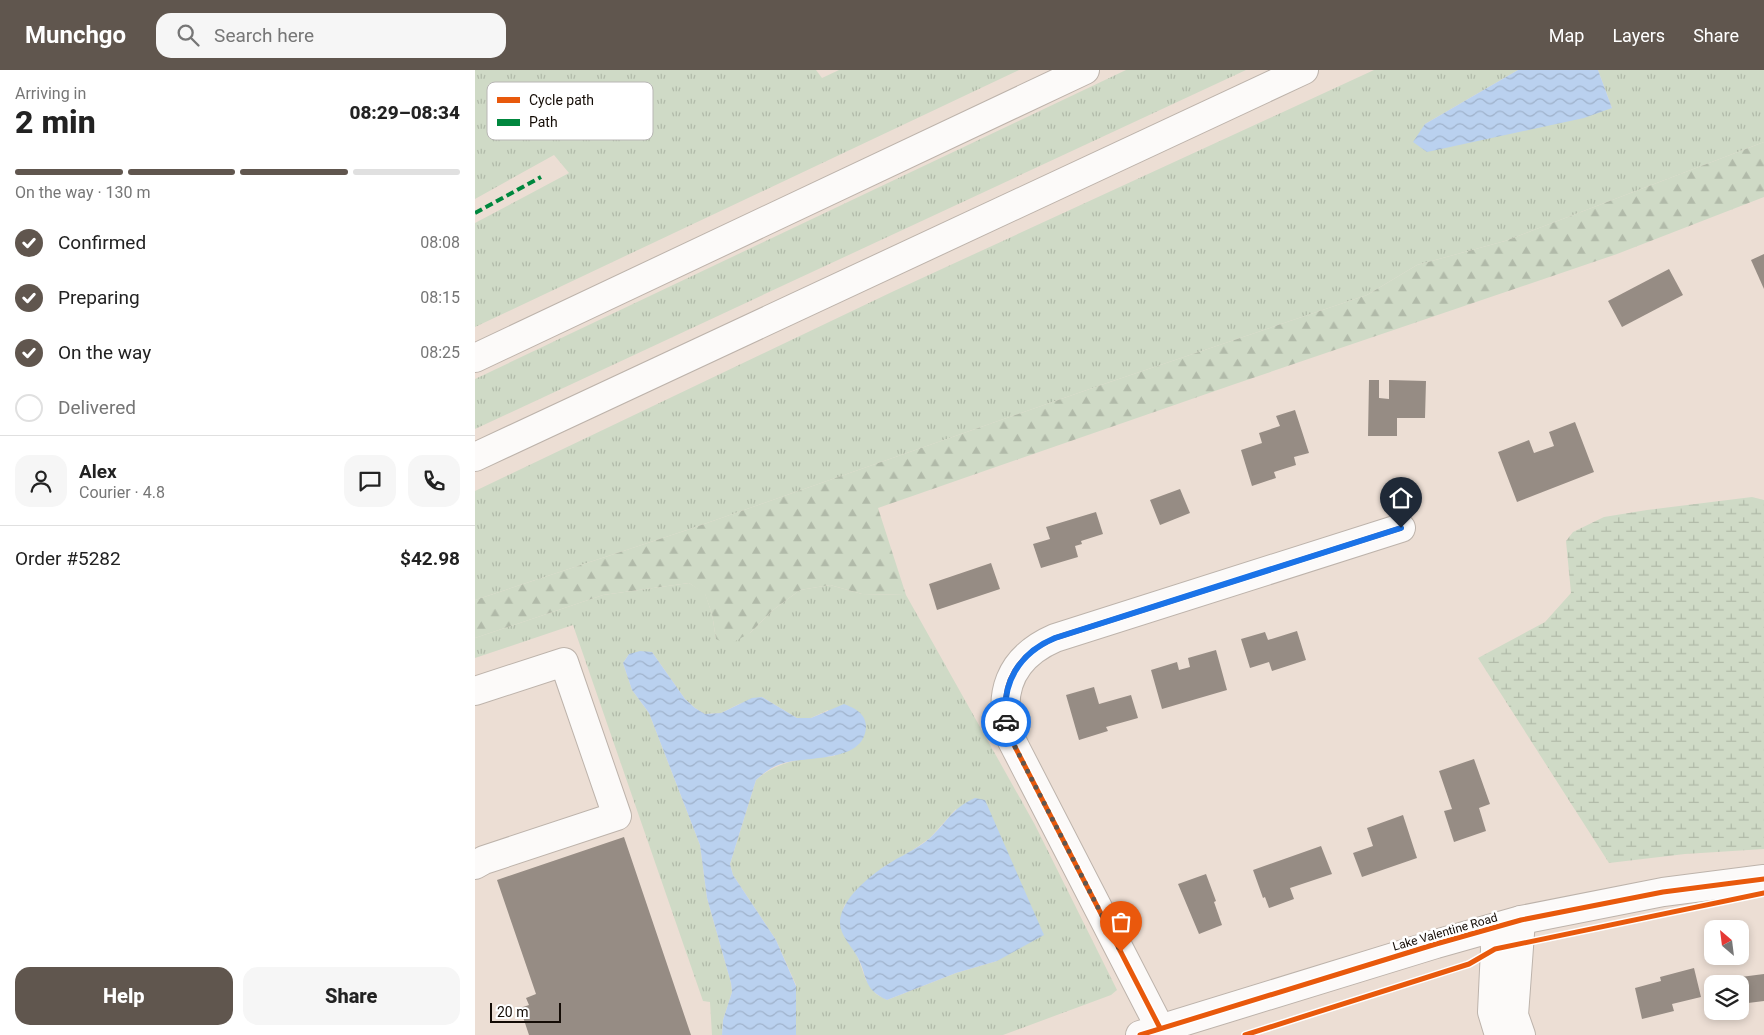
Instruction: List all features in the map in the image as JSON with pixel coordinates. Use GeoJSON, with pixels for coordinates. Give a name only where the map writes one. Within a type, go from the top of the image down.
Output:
{"type":"FeatureCollection","features":[{"type":"Feature","properties":{"kind":"main road"},"geometry":{"type":"LineString","coordinates":[[475,358],[1085,70]]}},
{"type":"Feature","properties":{"kind":"main road"},"geometry":{"type":"LineString","coordinates":[[475,457],[1304,70]]}},
{"type":"Feature","properties":{"kind":"main road"},"geometry":{"type":"LineString","coordinates":[[1150,1032],[1006,725],[1004,708],[1006,691],[1016,667],[1034,648],[1055,638],[1401,528]]}},
{"type":"Feature","properties":{"kind":"main road"},"geometry":{"type":"LineString","coordinates":[[475,691],[564,662],[617,816],[484,860],[475,866]]}},
{"type":"Feature","properties":{"kind":"main road","name":"Lake Valentine Road"},"geometry":{"type":"LineString","coordinates":[[1150,1032],[1436,944],[1521,920],[1663,892],[1764,879]]}},
{"type":"Feature","properties":{"kind":"main road"},"geometry":{"type":"LineString","coordinates":[[1521,920],[1514,1015],[1521,1035]]}},
{"type":"Feature","properties":{"kind":"main road"},"geometry":{"type":"LineString","coordinates":[[1493,928],[1495,949],[1492,1012],[1499,1035]]}},
{"type":"Feature","properties":{"kind":"green space"},"geometry":{"type":"Polygon","coordinates":[[[475,70],[816,70],[822,78],[839,70],[1019,70],[475,327],[475,223],[569,173],[554,155],[475,199],[475,70]]]}},
{"type":"Feature","properties":{"kind":"green space"},"geometry":{"type":"Polygon","coordinates":[[[1126,70],[1246,70],[475,429],[475,379],[1126,70]]]}},
{"type":"Feature","properties":{"kind":"green space"},"geometry":{"type":"Polygon","coordinates":[[[1374,70],[1518,70],[1425,124],[1612,108],[1598,70],[1764,70],[1764,142],[1505,241],[1417,265],[1367,295],[1104,384],[687,530],[475,600],[475,491],[894,291],[1374,70]]]}},
{"type":"Feature","properties":{"kind":"green space"},"geometry":{"type":"Polygon","coordinates":[[[1764,142],[1764,197],[1617,254],[878,508],[906,595],[862,594],[830,585],[800,590],[773,610],[750,633],[728,645],[716,639],[712,614],[705,594],[689,583],[603,595],[475,638],[475,600],[687,530],[1104,384],[1367,295],[1417,265],[1505,241],[1764,142]]]}},
{"type":"Feature","properties":{"kind":"green space"},"geometry":{"type":"Polygon","coordinates":[[[1752,497],[1764,500],[1764,849],[1685,854],[1609,863],[1478,658],[1545,622],[1571,593],[1566,541],[1573,532],[1604,517],[1752,497]]]}},
{"type":"Feature","properties":{"kind":"green space"},"geometry":{"type":"Polygon","coordinates":[[[689,583],[705,593],[712,614],[716,639],[750,633],[773,610],[800,590],[830,585],[862,594],[906,595],[1035,825],[1117,990],[1111,995],[1003,1035],[796,1035],[796,985],[776,940],[733,875],[730,864],[756,780],[783,764],[803,759],[835,756],[828,710],[811,718],[797,718],[762,697],[739,704],[721,713],[705,714],[685,699],[652,652],[629,654],[623,663],[632,690],[649,713],[700,845],[707,898],[731,983],[732,992],[723,1020],[722,1035],[712,1035],[710,1002],[703,1001],[573,625],[475,658],[475,638],[603,595],[689,583]],[[956,809],[930,838],[885,866],[862,885],[844,906],[840,923],[858,958],[866,980],[876,994],[887,1000],[956,973],[997,961],[956,809]]]}},
{"type":"Feature","properties":{"kind":"water"},"geometry":{"type":"Polygon","coordinates":[[[1518,70],[1598,70],[1612,108],[1584,118],[1427,152],[1413,142],[1425,124],[1518,70]]]}},
{"type":"Feature","properties":{"kind":"water"},"geometry":{"type":"Polygon","coordinates":[[[640,651],[652,652],[685,699],[705,714],[721,713],[752,698],[762,697],[797,718],[811,718],[844,704],[855,709],[864,718],[866,727],[863,739],[845,753],[781,764],[756,780],[730,864],[733,875],[776,940],[796,986],[796,1035],[722,1035],[723,1020],[732,992],[731,983],[707,898],[700,845],[649,713],[632,690],[623,663],[629,654],[640,651]]]}},
{"type":"Feature","properties":{"kind":"water"},"geometry":{"type":"Polygon","coordinates":[[[975,798],[985,800],[1044,935],[997,961],[956,973],[887,1000],[879,996],[870,987],[858,958],[842,931],[840,921],[845,905],[850,897],[871,877],[885,866],[925,842],[955,811],[975,798]]]}},
{"type":"Feature","properties":{"kind":"building"},"geometry":{"type":"Polygon","coordinates":[[[1764,254],[1764,289],[1751,260],[1764,254]]]}},
{"type":"Feature","properties":{"kind":"building"},"geometry":{"type":"Polygon","coordinates":[[[1669,269],[1683,295],[1622,327],[1608,301],[1669,269]]]}},
{"type":"Feature","properties":{"kind":"building"},"geometry":{"type":"Polygon","coordinates":[[[1369,380],[1379,380],[1379,398],[1389,399],[1389,380],[1426,381],[1425,418],[1397,418],[1397,436],[1368,436],[1369,380]]]}},
{"type":"Feature","properties":{"kind":"building"},"geometry":{"type":"Polygon","coordinates":[[[1295,410],[1309,453],[1294,457],[1296,465],[1274,472],[1276,478],[1252,486],[1241,450],[1262,443],[1259,433],[1280,426],[1276,416],[1295,410]]]}},
{"type":"Feature","properties":{"kind":"building"},"geometry":{"type":"Polygon","coordinates":[[[1575,422],[1594,472],[1517,502],[1498,452],[1529,440],[1534,453],[1554,446],[1549,432],[1575,422]]]}},
{"type":"Feature","properties":{"kind":"building"},"geometry":{"type":"Polygon","coordinates":[[[1180,489],[1190,513],[1160,525],[1150,500],[1180,489]]]}},
{"type":"Feature","properties":{"kind":"building"},"geometry":{"type":"Polygon","coordinates":[[[1096,512],[1103,534],[1081,541],[1082,544],[1075,546],[1078,557],[1041,568],[1033,544],[1050,539],[1046,527],[1096,512]]]}},
{"type":"Feature","properties":{"kind":"building"},"geometry":{"type":"Polygon","coordinates":[[[991,563],[1000,589],[937,610],[929,584],[991,563]]]}},
{"type":"Feature","properties":{"kind":"building"},"geometry":{"type":"Polygon","coordinates":[[[1297,631],[1306,660],[1272,671],[1269,662],[1250,668],[1241,639],[1265,632],[1268,640],[1297,631]]]}},
{"type":"Feature","properties":{"kind":"building"},"geometry":{"type":"Polygon","coordinates":[[[1216,650],[1227,690],[1162,709],[1151,670],[1177,662],[1179,670],[1190,667],[1188,658],[1216,650]]]}},
{"type":"Feature","properties":{"kind":"building"},"geometry":{"type":"Polygon","coordinates":[[[1094,687],[1099,704],[1131,695],[1138,718],[1106,727],[1108,731],[1079,740],[1066,695],[1094,687]]]}},
{"type":"Feature","properties":{"kind":"building"},"geometry":{"type":"Polygon","coordinates":[[[1474,759],[1490,804],[1479,808],[1486,831],[1454,842],[1444,811],[1452,809],[1439,771],[1474,759]]]}},
{"type":"Feature","properties":{"kind":"building"},"geometry":{"type":"Polygon","coordinates":[[[1403,815],[1417,858],[1362,877],[1353,853],[1373,846],[1367,828],[1403,815]]]}},
{"type":"Feature","properties":{"kind":"building"},"geometry":{"type":"Polygon","coordinates":[[[624,837],[691,1035],[529,1035],[520,1008],[529,1005],[526,998],[536,994],[497,880],[624,837]]]}},
{"type":"Feature","properties":{"kind":"building"},"geometry":{"type":"Polygon","coordinates":[[[1321,846],[1332,874],[1290,888],[1294,899],[1269,908],[1265,897],[1263,898],[1253,870],[1321,846]]]}},
{"type":"Feature","properties":{"kind":"building"},"geometry":{"type":"Polygon","coordinates":[[[1206,874],[1222,925],[1199,934],[1178,884],[1206,874]]]}},
{"type":"Feature","properties":{"kind":"building"},"geometry":{"type":"Polygon","coordinates":[[[1694,968],[1701,997],[1672,1004],[1674,1011],[1642,1019],[1635,988],[1661,981],[1660,977],[1694,968]]]}},
{"type":"Feature","properties":{"kind":"building"},"geometry":{"type":"Polygon","coordinates":[[[1764,974],[1764,1001],[1749,1003],[1749,976],[1764,974]]]}},
{"type":"Feature","properties":{"kind":"marked path"},"geometry":{"type":"LineString","coordinates":[[475,213],[541,177]]}},
{"type":"Feature","properties":{"kind":"cycle path"},"geometry":{"type":"LineString","coordinates":[[1160,1028],[1012,741],[1005,708],[1006,693],[1010,680],[1017,667],[1027,656],[1039,646],[1055,638],[1401,528]]}},
{"type":"Feature","properties":{"kind":"cycle path"},"geometry":{"type":"LineString","coordinates":[[1140,1035],[1436,944],[1521,920],[1663,892],[1764,879]]}},
{"type":"Feature","properties":{"kind":"cycle path"},"geometry":{"type":"LineString","coordinates":[[1245,1035],[1469,964],[1495,949],[1764,893]]}},
{"type":"Feature","properties":{"kind":"way so far"},"geometry":{"type":"LineString","coordinates":[[1006,722],[1012,741],[1121,952]]}},
{"type":"Feature","properties":{"kind":"route"},"geometry":{"type":"LineString","coordinates":[[1006,722],[1004,708],[1006,691],[1016,667],[1034,648],[1041,644],[1401,528]]}}]}
